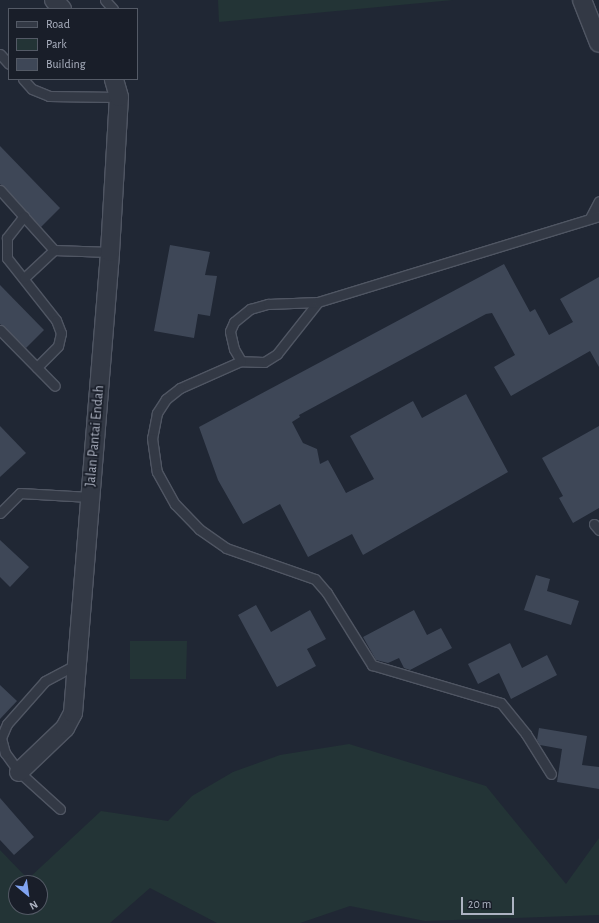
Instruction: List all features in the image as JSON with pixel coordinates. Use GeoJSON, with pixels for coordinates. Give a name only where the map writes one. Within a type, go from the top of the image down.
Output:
{"type":"FeatureCollection","features":[{"type":"Feature","properties":{"kind":"street"},"geometry":{"type":"LineString","coordinates":[[54,0],[61,8]]}},
{"type":"Feature","properties":{"kind":"street"},"geometry":{"type":"LineString","coordinates":[[582,0],[599,43]]}},
{"type":"Feature","properties":{"kind":"street","name":"Jalan Pantai Endah"},"geometry":{"type":"LineString","coordinates":[[19,772],[70,721],[77,664],[110,252],[119,97],[114,80]]}},
{"type":"Feature","properties":{"kind":"lane"},"geometry":{"type":"LineString","coordinates":[[105,0],[112,8]]}},
{"type":"Feature","properties":{"kind":"lane"},"geometry":{"type":"LineString","coordinates":[[0,54],[8,63]]}},
{"type":"Feature","properties":{"kind":"lane"},"geometry":{"type":"LineString","coordinates":[[24,80],[32,89],[49,96],[119,97]]}},
{"type":"Feature","properties":{"kind":"lane"},"geometry":{"type":"LineString","coordinates":[[0,190],[54,250]]}},
{"type":"Feature","properties":{"kind":"lane"},"geometry":{"type":"LineString","coordinates":[[242,361],[234,349],[230,331],[242,314],[268,304],[318,302],[595,217],[599,201]]}},
{"type":"Feature","properties":{"kind":"lane"},"geometry":{"type":"LineString","coordinates":[[24,216],[5,245],[7,258],[56,320],[61,333],[58,346],[37,367]]}},
{"type":"Feature","properties":{"kind":"lane"},"geometry":{"type":"LineString","coordinates":[[24,278],[54,250],[110,252]]}},
{"type":"Feature","properties":{"kind":"lane"},"geometry":{"type":"LineString","coordinates":[[318,302],[278,354],[264,362],[242,361],[180,388],[166,399],[157,414],[152,438],[157,472],[176,504],[200,529],[226,548],[315,579],[327,593],[366,659],[375,668],[501,703],[526,734],[550,774]]}},
{"type":"Feature","properties":{"kind":"lane"},"geometry":{"type":"LineString","coordinates":[[0,330],[55,386]]}},
{"type":"Feature","properties":{"kind":"lane"},"geometry":{"type":"LineString","coordinates":[[0,513],[20,493],[90,497]]}},
{"type":"Feature","properties":{"kind":"lane"},"geometry":{"type":"LineString","coordinates":[[60,809],[19,772],[2,746],[3,730],[48,679],[77,664]]}},
{"type":"Feature","properties":{"kind":"green space"},"geometry":{"type":"Polygon","coordinates":[[[218,0],[453,0],[219,22],[218,0]]]}},
{"type":"Feature","properties":{"kind":"green space"},"geometry":{"type":"Polygon","coordinates":[[[130,641],[187,641],[186,679],[130,679],[130,641]]]}},
{"type":"Feature","properties":{"kind":"green space"},"geometry":{"type":"Polygon","coordinates":[[[349,744],[486,786],[566,884],[599,838],[599,915],[425,921],[350,906],[300,923],[217,923],[150,888],[110,923],[0,923],[0,850],[24,875],[8,875],[8,915],[48,915],[48,875],[32,875],[101,811],[168,821],[192,796],[233,772],[280,755],[349,744]]]}},
{"type":"Feature","properties":{"kind":"building"},"geometry":{"type":"Polygon","coordinates":[[[0,146],[60,208],[41,227],[0,184],[0,146]]]}},
{"type":"Feature","properties":{"kind":"building"},"geometry":{"type":"Polygon","coordinates":[[[170,245],[210,252],[205,275],[217,276],[210,316],[198,314],[194,338],[154,331],[170,245]]]}},
{"type":"Feature","properties":{"kind":"building"},"geometry":{"type":"Polygon","coordinates":[[[504,264],[530,312],[535,309],[549,335],[573,322],[560,299],[599,277],[599,367],[590,351],[511,396],[494,367],[515,355],[492,313],[486,314],[299,415],[300,417],[292,422],[303,443],[317,449],[320,464],[328,460],[346,493],[374,479],[350,436],[413,401],[422,418],[466,394],[508,472],[363,555],[352,534],[308,557],[280,504],[243,524],[218,480],[199,427],[504,264]]]}},
{"type":"Feature","properties":{"kind":"building"},"geometry":{"type":"Polygon","coordinates":[[[0,285],[44,330],[26,348],[0,324],[0,285]]]}},
{"type":"Feature","properties":{"kind":"building"},"geometry":{"type":"Polygon","coordinates":[[[0,426],[26,453],[0,477],[0,426]]]}},
{"type":"Feature","properties":{"kind":"building"},"geometry":{"type":"Polygon","coordinates":[[[599,426],[599,508],[573,523],[559,498],[563,496],[542,458],[599,426]]]}},
{"type":"Feature","properties":{"kind":"building"},"geometry":{"type":"Polygon","coordinates":[[[0,540],[29,567],[10,587],[0,577],[0,540]]]}},
{"type":"Feature","properties":{"kind":"building"},"geometry":{"type":"Polygon","coordinates":[[[536,575],[550,579],[547,591],[579,601],[571,625],[524,610],[536,575]]]}},
{"type":"Feature","properties":{"kind":"building"},"geometry":{"type":"Polygon","coordinates":[[[256,605],[271,632],[310,610],[326,639],[307,649],[316,666],[277,687],[238,615],[256,605]]]}},
{"type":"Feature","properties":{"kind":"building"},"geometry":{"type":"Polygon","coordinates":[[[414,610],[427,635],[441,628],[452,648],[410,670],[404,668],[399,658],[388,663],[376,660],[363,637],[414,610]]]}},
{"type":"Feature","properties":{"kind":"building"},"geometry":{"type":"Polygon","coordinates":[[[510,643],[522,668],[547,655],[557,675],[511,699],[499,673],[478,684],[468,664],[510,643]]]}},
{"type":"Feature","properties":{"kind":"building"},"geometry":{"type":"Polygon","coordinates":[[[0,685],[17,701],[0,719],[0,685]]]}},
{"type":"Feature","properties":{"kind":"building"},"geometry":{"type":"Polygon","coordinates":[[[539,728],[587,736],[582,765],[599,767],[599,789],[557,782],[562,749],[540,745],[537,740],[539,728]]]}},
{"type":"Feature","properties":{"kind":"building"},"geometry":{"type":"Polygon","coordinates":[[[0,798],[34,837],[14,855],[0,840],[0,798]]]}}]}
